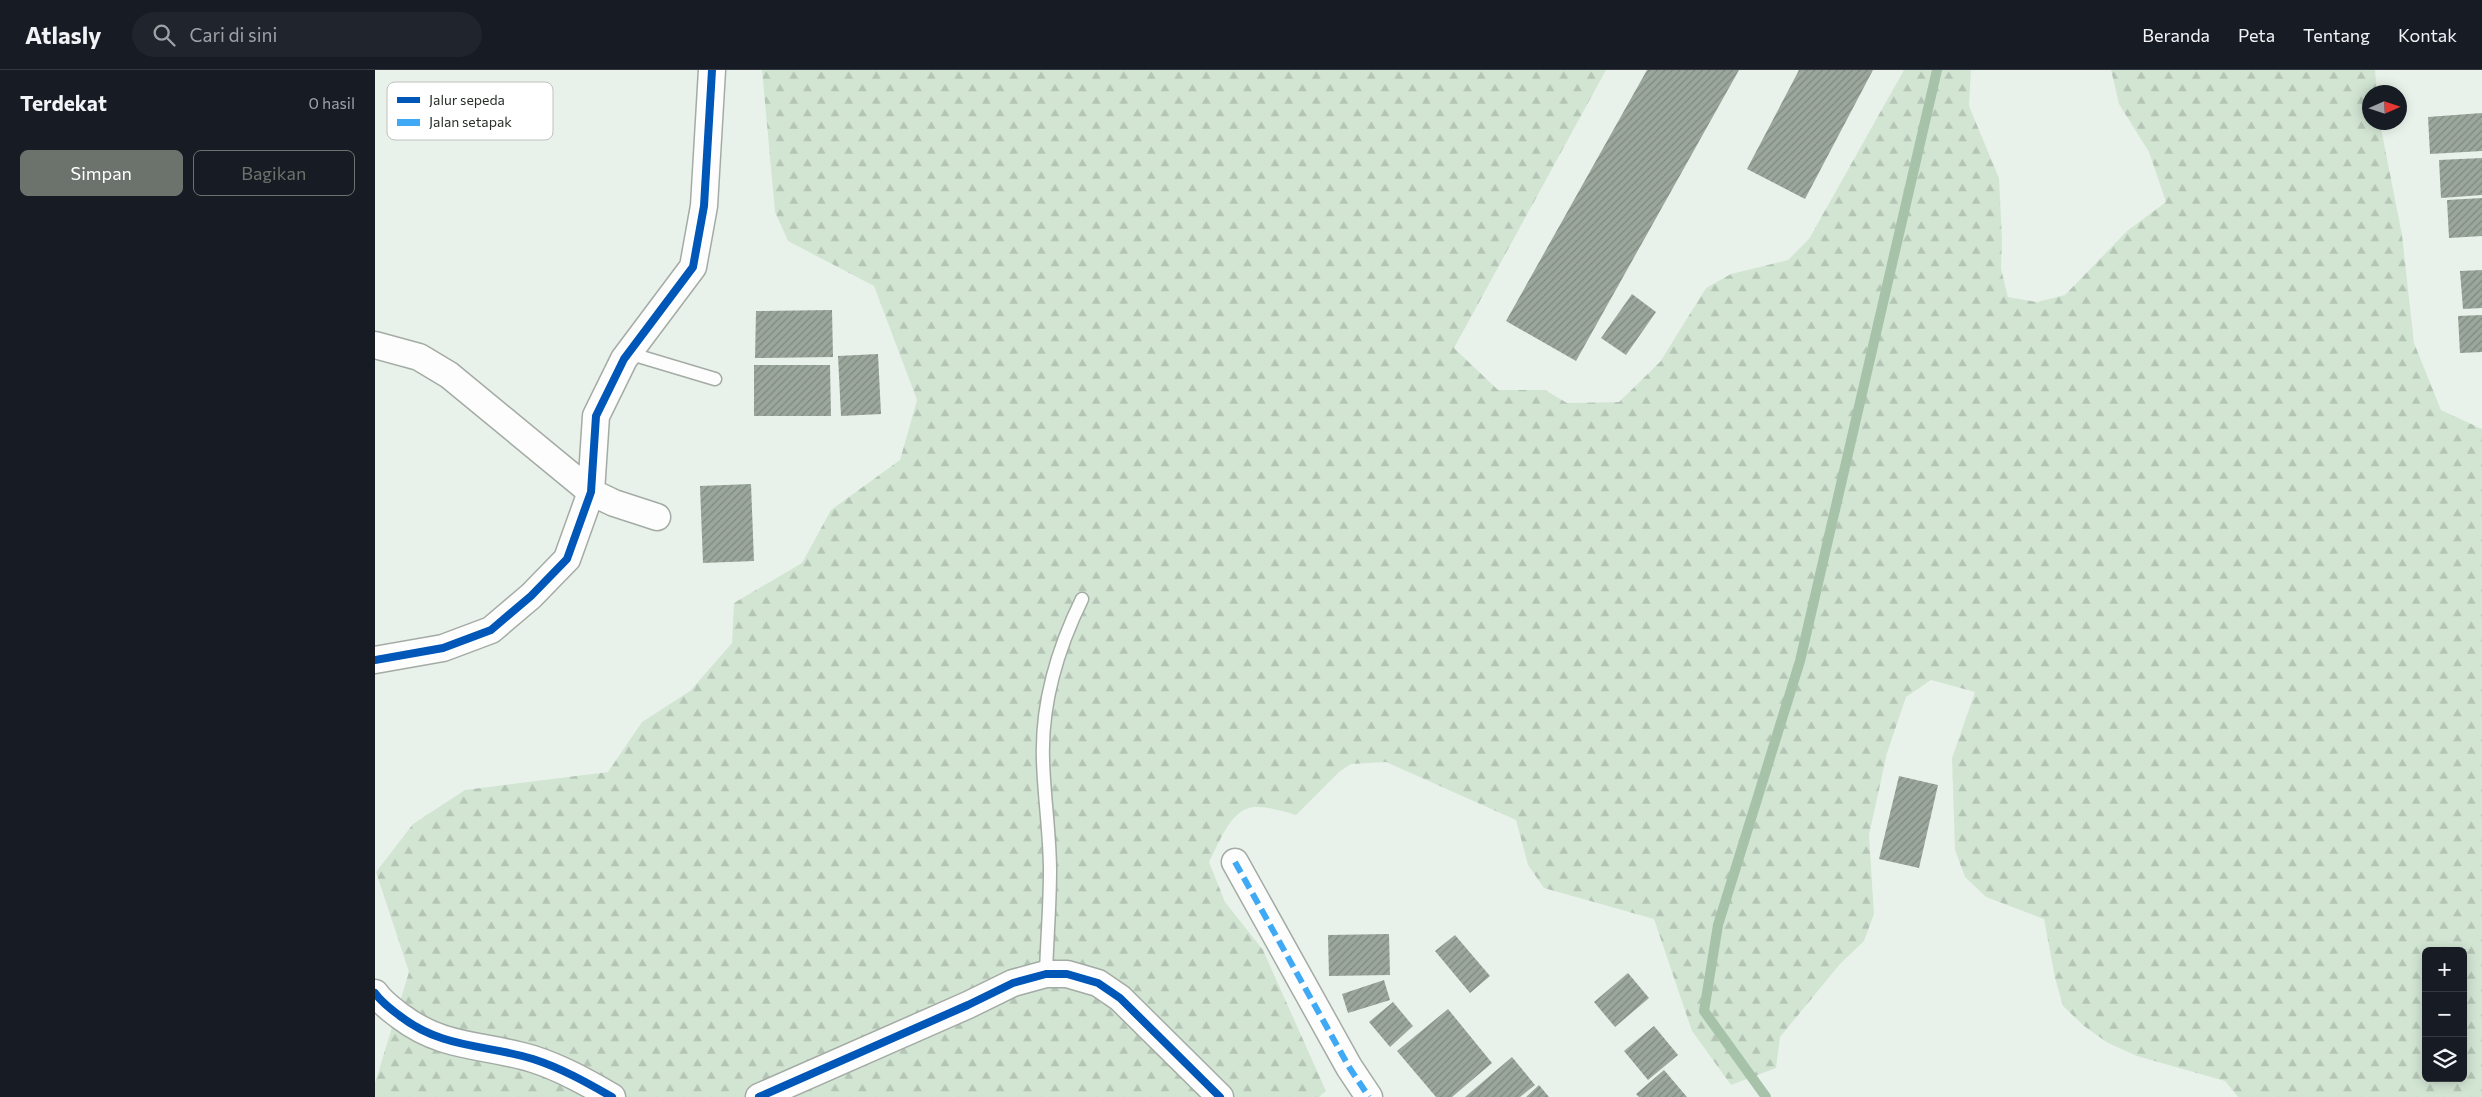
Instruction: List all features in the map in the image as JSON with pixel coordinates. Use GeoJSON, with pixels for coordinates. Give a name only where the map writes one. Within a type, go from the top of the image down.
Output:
{"type":"FeatureCollection","features":[{"type":"Feature","properties":{"kind":"street"},"geometry":{"type":"LineString","coordinates":[[375,660],[443,648],[491,630],[531,596],[567,559],[591,492],[596,416],[628,353],[693,267],[704,206],[712,70]]}},
{"type":"Feature","properties":{"kind":"street"},"geometry":{"type":"LineString","coordinates":[[375,345],[419,357],[449,375],[591,492],[614,503],[657,517]]}},
{"type":"Feature","properties":{"kind":"street"},"geometry":{"type":"LineString","coordinates":[[1235,862],[1349,1067],[1369,1097]]}},
{"type":"Feature","properties":{"kind":"street"},"geometry":{"type":"LineString","coordinates":[[759,1097],[968,1005],[1013,983],[1046,974],[1067,974],[1098,983],[1120,998],[1220,1097]]}},
{"type":"Feature","properties":{"kind":"street"},"geometry":{"type":"LineString","coordinates":[[375,994],[381,1002],[418,1030],[445,1041],[483,1047],[541,1062],[567,1071],[611,1097]]}},
{"type":"Feature","properties":{"kind":"lane"},"geometry":{"type":"LineString","coordinates":[[628,353],[715,379]]}},
{"type":"Feature","properties":{"kind":"lane"},"geometry":{"type":"LineString","coordinates":[[1046,974],[1050,870],[1043,758],[1046,714],[1050,682],[1057,655],[1082,599]]}},
{"type":"Feature","properties":{"kind":"green space"},"geometry":{"type":"Polygon","coordinates":[[[762,70],[1606,70],[1454,348],[1498,390],[1545,390],[1567,403],[1619,402],[1660,362],[1706,288],[1731,274],[1788,260],[1809,239],[1904,70],[1971,70],[1969,106],[1999,178],[2002,239],[2001,269],[2008,297],[2037,302],[2065,295],[2127,231],[2166,202],[2149,152],[2119,104],[2111,70],[2375,70],[2376,85],[2362,85],[2362,130],[2381,130],[2402,235],[2414,343],[2441,410],[2482,429],[2482,1097],[2238,1097],[2225,1081],[2137,1056],[2108,1043],[2084,1026],[2063,1006],[2055,978],[2044,919],[1986,897],[1965,877],[1955,850],[1952,758],[1975,692],[1931,680],[1906,697],[1887,753],[1869,835],[1874,914],[1864,941],[1840,964],[1780,1037],[1776,1068],[1731,1085],[1692,1031],[1654,919],[1544,888],[1528,865],[1516,820],[1386,762],[1351,764],[1339,772],[1296,815],[1264,807],[1246,809],[1238,814],[1226,829],[1209,862],[1225,902],[1263,950],[1326,1091],[1319,1097],[375,1097],[375,1083],[409,972],[376,872],[413,824],[465,790],[608,772],[642,722],[690,691],[732,643],[734,603],[802,563],[831,510],[900,460],[917,400],[874,286],[788,241],[775,212],[762,70]]]}},
{"type":"Feature","properties":{"kind":"building"},"geometry":{"type":"Polygon","coordinates":[[[1647,70],[1739,70],[1576,361],[1506,321],[1647,70]]]}},
{"type":"Feature","properties":{"kind":"building"},"geometry":{"type":"Polygon","coordinates":[[[1799,70],[1873,70],[1805,199],[1747,169],[1799,70]]]}},
{"type":"Feature","properties":{"kind":"building"},"geometry":{"type":"Polygon","coordinates":[[[2482,113],[2482,151],[2430,154],[2428,117],[2482,113]]]}},
{"type":"Feature","properties":{"kind":"building"},"geometry":{"type":"Polygon","coordinates":[[[2482,158],[2482,195],[2441,198],[2439,160],[2482,158]]]}},
{"type":"Feature","properties":{"kind":"building"},"geometry":{"type":"Polygon","coordinates":[[[2482,198],[2482,236],[2449,238],[2447,200],[2482,198]]]}},
{"type":"Feature","properties":{"kind":"building"},"geometry":{"type":"Polygon","coordinates":[[[2482,270],[2482,308],[2463,309],[2460,271],[2482,270]]]}},
{"type":"Feature","properties":{"kind":"building"},"geometry":{"type":"Polygon","coordinates":[[[1632,294],[1656,312],[1626,355],[1601,338],[1632,294]]]}},
{"type":"Feature","properties":{"kind":"building"},"geometry":{"type":"Polygon","coordinates":[[[832,310],[833,357],[755,358],[756,311],[832,310]]]}},
{"type":"Feature","properties":{"kind":"building"},"geometry":{"type":"Polygon","coordinates":[[[2482,315],[2482,352],[2460,353],[2458,316],[2482,315]]]}},
{"type":"Feature","properties":{"kind":"building"},"geometry":{"type":"Polygon","coordinates":[[[878,354],[881,414],[841,416],[838,356],[878,354]]]}},
{"type":"Feature","properties":{"kind":"building"},"geometry":{"type":"Polygon","coordinates":[[[754,365],[830,365],[831,416],[754,416],[754,365]]]}},
{"type":"Feature","properties":{"kind":"building"},"geometry":{"type":"Polygon","coordinates":[[[751,484],[754,561],[703,563],[700,486],[751,484]]]}},
{"type":"Feature","properties":{"kind":"building"},"geometry":{"type":"Polygon","coordinates":[[[1899,776],[1938,785],[1919,868],[1879,859],[1899,776]]]}},
{"type":"Feature","properties":{"kind":"building"},"geometry":{"type":"Polygon","coordinates":[[[1389,934],[1390,975],[1329,976],[1328,935],[1389,934]]]}},
{"type":"Feature","properties":{"kind":"building"},"geometry":{"type":"Polygon","coordinates":[[[1455,935],[1490,976],[1470,993],[1435,951],[1455,935]]]}},
{"type":"Feature","properties":{"kind":"building"},"geometry":{"type":"Polygon","coordinates":[[[1628,973],[1649,998],[1615,1027],[1594,1002],[1628,973]]]}},
{"type":"Feature","properties":{"kind":"building"},"geometry":{"type":"Polygon","coordinates":[[[1384,980],[1390,1000],[1348,1013],[1342,994],[1384,980]]]}},
{"type":"Feature","properties":{"kind":"building"},"geometry":{"type":"Polygon","coordinates":[[[1393,1002],[1413,1026],[1390,1047],[1369,1022],[1393,1002]]]}},
{"type":"Feature","properties":{"kind":"building"},"geometry":{"type":"Polygon","coordinates":[[[1448,1009],[1492,1063],[1452,1097],[1436,1097],[1397,1051],[1448,1009]]]}},
{"type":"Feature","properties":{"kind":"building"},"geometry":{"type":"Polygon","coordinates":[[[1654,1026],[1678,1055],[1648,1080],[1624,1051],[1654,1026]]]}},
{"type":"Feature","properties":{"kind":"building"},"geometry":{"type":"Polygon","coordinates":[[[1512,1057],[1535,1085],[1520,1097],[1465,1097],[1512,1057]]]}},
{"type":"Feature","properties":{"kind":"building"},"geometry":{"type":"Polygon","coordinates":[[[1664,1070],[1687,1097],[1639,1097],[1636,1094],[1664,1070]]]}},
{"type":"Feature","properties":{"kind":"building"},"geometry":{"type":"Polygon","coordinates":[[[1539,1085],[1549,1097],[1526,1097],[1539,1085]]]}},
{"type":"Feature","properties":{"kind":"waterway"},"geometry":{"type":"LineString","coordinates":[[1766,1097],[1704,1011],[1718,925],[1800,661],[1937,70]]}},
{"type":"Feature","properties":{"kind":"marked path"},"geometry":{"type":"LineString","coordinates":[[1235,862],[1349,1067],[1369,1097]]}},
{"type":"Feature","properties":{"kind":"cycle path"},"geometry":{"type":"LineString","coordinates":[[375,660],[443,648],[491,630],[531,596],[567,559],[591,492],[596,416],[624,359],[693,267],[704,206],[712,70]]}},
{"type":"Feature","properties":{"kind":"cycle path"},"geometry":{"type":"LineString","coordinates":[[759,1097],[968,1005],[1013,983],[1046,974],[1067,974],[1098,983],[1120,998],[1220,1097]]}},
{"type":"Feature","properties":{"kind":"cycle path"},"geometry":{"type":"LineString","coordinates":[[375,993],[400,1016],[432,1035],[533,1059],[563,1071],[612,1097]]}}]}
